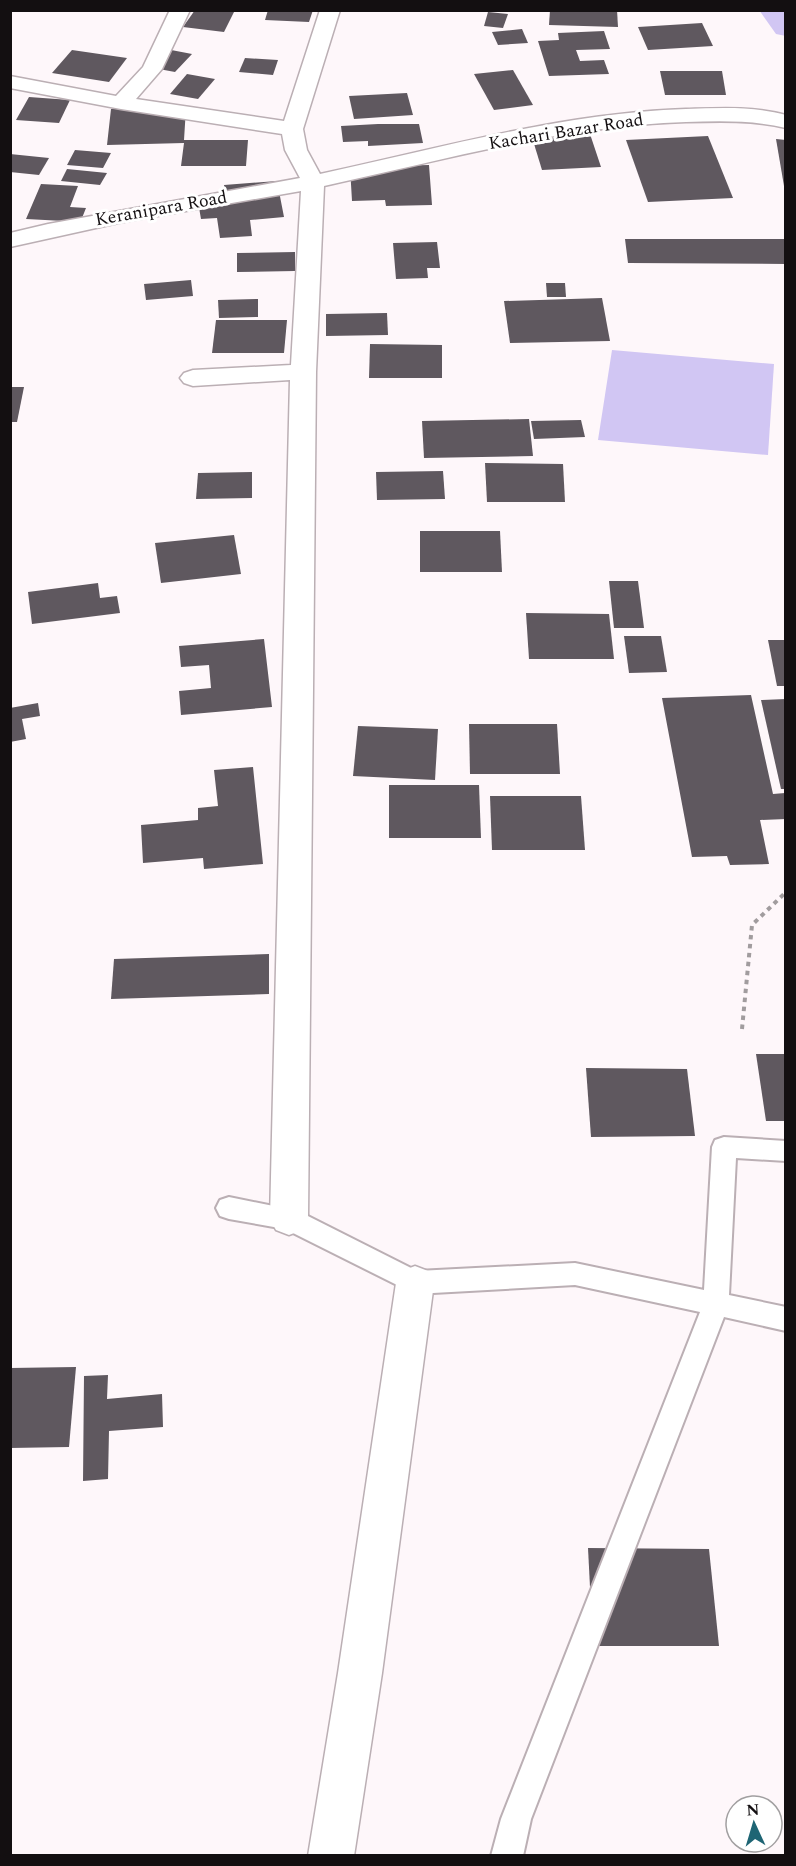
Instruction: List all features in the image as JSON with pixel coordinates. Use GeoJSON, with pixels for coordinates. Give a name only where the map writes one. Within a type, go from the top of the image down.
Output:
{"type":"FeatureCollection","features":[{"type":"Feature","properties":{"kind":"street"},"geometry":{"type":"LineString","coordinates":[[121,103],[152,69],[180,10]]}},
{"type":"Feature","properties":{"kind":"street"},"geometry":{"type":"LineString","coordinates":[[285,187],[294,139],[330,10]]}},
{"type":"Feature","properties":{"kind":"street"},"geometry":{"type":"LineString","coordinates":[[10,82],[294,139]]}},
{"type":"Feature","properties":{"kind":"street"},"geometry":{"type":"LineString","coordinates":[[761,115],[786,112]]}},
{"type":"Feature","properties":{"kind":"street","name":"Kachari Bazar Road"},"geometry":{"type":"LineString","coordinates":[[313,182],[541,131],[674,114],[761,115],[786,122]]}},
{"type":"Feature","properties":{"kind":"street"},"geometry":{"type":"LineString","coordinates":[[289,1219],[303,372],[313,182],[294,139]]}},
{"type":"Feature","properties":{"kind":"street","name":"Keranipara Road"},"geometry":{"type":"LineString","coordinates":[[10,240],[68,224],[313,182]]}},
{"type":"Feature","properties":{"kind":"street"},"geometry":{"type":"LineString","coordinates":[[193,378],[303,372]]}},
{"type":"Feature","properties":{"kind":"street"},"geometry":{"type":"LineString","coordinates":[[331,1856],[360,1673],[415,1283]]}},
{"type":"Feature","properties":{"kind":"lane"},"geometry":{"type":"LineString","coordinates":[[507,1856],[516,1819],[716,1305],[724,1147],[786,1151]]}},
{"type":"Feature","properties":{"kind":"lane"},"geometry":{"type":"LineString","coordinates":[[229,1208],[289,1219],[415,1283],[575,1274],[786,1319]]}},
{"type":"Feature","properties":{"kind":"path"},"geometry":{"type":"LineString","coordinates":[[742,1029],[752,925],[786,892]]}},
{"type":"Feature","properties":{"kind":"shaded area"},"geometry":{"type":"Polygon","coordinates":[[[612,350],[774,364],[768,455],[598,440],[612,350]]]}},
{"type":"Feature","properties":{"kind":"building"},"geometry":{"type":"Polygon","coordinates":[[[195,10],[235,10],[224,32],[183,27],[195,10]]]}},
{"type":"Feature","properties":{"kind":"building"},"geometry":{"type":"Polygon","coordinates":[[[268,10],[313,10],[309,22],[265,20],[268,10]]]}},
{"type":"Feature","properties":{"kind":"building"},"geometry":{"type":"Polygon","coordinates":[[[550,10],[617,10],[618,27],[549,25],[550,10]]]}},
{"type":"Feature","properties":{"kind":"building"},"geometry":{"type":"Polygon","coordinates":[[[488,12],[508,14],[503,28],[484,26],[488,12]]]}},
{"type":"Feature","properties":{"kind":"building"},"geometry":{"type":"Polygon","coordinates":[[[702,23],[713,46],[648,50],[638,27],[702,23]]]}},
{"type":"Feature","properties":{"kind":"building"},"geometry":{"type":"Polygon","coordinates":[[[522,29],[528,43],[498,45],[492,32],[522,29]]]}},
{"type":"Feature","properties":{"kind":"building"},"geometry":{"type":"Polygon","coordinates":[[[604,31],[610,49],[576,50],[580,61],[604,60],[609,74],[549,76],[538,41],[559,40],[558,33],[604,31]]]}},
{"type":"Feature","properties":{"kind":"building"},"geometry":{"type":"Polygon","coordinates":[[[166,49],[192,54],[175,72],[148,67],[166,49]]]}},
{"type":"Feature","properties":{"kind":"building"},"geometry":{"type":"Polygon","coordinates":[[[72,50],[127,58],[109,82],[52,73],[72,50]]]}},
{"type":"Feature","properties":{"kind":"building"},"geometry":{"type":"Polygon","coordinates":[[[245,58],[278,60],[273,75],[239,72],[245,58]]]}},
{"type":"Feature","properties":{"kind":"building"},"geometry":{"type":"Polygon","coordinates":[[[513,70],[533,105],[494,110],[474,74],[513,70]]]}},
{"type":"Feature","properties":{"kind":"building"},"geometry":{"type":"Polygon","coordinates":[[[660,71],[722,71],[726,95],[665,95],[660,71]]]}},
{"type":"Feature","properties":{"kind":"building"},"geometry":{"type":"Polygon","coordinates":[[[187,74],[215,79],[198,99],[170,94],[187,74]]]}},
{"type":"Feature","properties":{"kind":"building"},"geometry":{"type":"Polygon","coordinates":[[[407,93],[413,115],[354,119],[349,96],[407,93]]]}},
{"type":"Feature","properties":{"kind":"building"},"geometry":{"type":"Polygon","coordinates":[[[29,97],[70,100],[59,123],[16,120],[29,97]]]}},
{"type":"Feature","properties":{"kind":"building"},"geometry":{"type":"Polygon","coordinates":[[[186,108],[184,140],[248,140],[246,166],[181,166],[184,143],[107,145],[111,109],[186,108]]]}},
{"type":"Feature","properties":{"kind":"building"},"geometry":{"type":"Polygon","coordinates":[[[419,124],[423,143],[368,146],[368,141],[343,142],[341,126],[419,124]]]}},
{"type":"Feature","properties":{"kind":"building"},"geometry":{"type":"Polygon","coordinates":[[[589,131],[601,167],[542,170],[531,134],[589,131]]]}},
{"type":"Feature","properties":{"kind":"building"},"geometry":{"type":"Polygon","coordinates":[[[708,136],[733,198],[648,202],[626,140],[708,136]]]}},
{"type":"Feature","properties":{"kind":"building"},"geometry":{"type":"Polygon","coordinates":[[[776,139],[786,140],[786,186],[784,186],[776,139]]]}},
{"type":"Feature","properties":{"kind":"building"},"geometry":{"type":"Polygon","coordinates":[[[75,150],[111,153],[103,168],[67,165],[75,150]]]}},
{"type":"Feature","properties":{"kind":"building"},"geometry":{"type":"Polygon","coordinates":[[[10,154],[49,158],[39,175],[10,172],[10,154]]]}},
{"type":"Feature","properties":{"kind":"building"},"geometry":{"type":"Polygon","coordinates":[[[429,165],[432,205],[386,206],[385,200],[352,201],[350,167],[429,165]]]}},
{"type":"Feature","properties":{"kind":"building"},"geometry":{"type":"Polygon","coordinates":[[[67,169],[107,173],[100,185],[61,181],[67,169]]]}},
{"type":"Feature","properties":{"kind":"building"},"geometry":{"type":"Polygon","coordinates":[[[277,181],[284,217],[250,220],[252,236],[220,238],[217,218],[201,219],[198,202],[226,199],[224,185],[277,181]]]}},
{"type":"Feature","properties":{"kind":"building"},"geometry":{"type":"Polygon","coordinates":[[[41,184],[78,186],[70,207],[86,208],[82,218],[64,221],[26,219],[41,184]]]}},
{"type":"Feature","properties":{"kind":"building"},"geometry":{"type":"Polygon","coordinates":[[[625,239],[786,239],[786,264],[628,263],[625,239]]]}},
{"type":"Feature","properties":{"kind":"building"},"geometry":{"type":"Polygon","coordinates":[[[437,242],[440,268],[427,268],[428,278],[396,279],[393,243],[437,242]]]}},
{"type":"Feature","properties":{"kind":"building"},"geometry":{"type":"Polygon","coordinates":[[[295,252],[295,271],[237,272],[237,253],[295,252]]]}},
{"type":"Feature","properties":{"kind":"building"},"geometry":{"type":"Polygon","coordinates":[[[191,280],[193,296],[146,300],[144,284],[191,280]]]}},
{"type":"Feature","properties":{"kind":"building"},"geometry":{"type":"Polygon","coordinates":[[[546,283],[565,283],[566,297],[547,297],[546,283]]]}},
{"type":"Feature","properties":{"kind":"building"},"geometry":{"type":"Polygon","coordinates":[[[602,298],[610,341],[510,343],[504,301],[602,298]]]}},
{"type":"Feature","properties":{"kind":"building"},"geometry":{"type":"Polygon","coordinates":[[[258,299],[258,317],[219,318],[218,300],[258,299]]]}},
{"type":"Feature","properties":{"kind":"building"},"geometry":{"type":"Polygon","coordinates":[[[387,313],[388,335],[326,336],[326,314],[387,313]]]}},
{"type":"Feature","properties":{"kind":"building"},"geometry":{"type":"Polygon","coordinates":[[[216,320],[287,320],[284,353],[212,353],[216,320]]]}},
{"type":"Feature","properties":{"kind":"building"},"geometry":{"type":"Polygon","coordinates":[[[370,344],[442,345],[442,378],[369,378],[370,344]]]}},
{"type":"Feature","properties":{"kind":"building"},"geometry":{"type":"Polygon","coordinates":[[[10,387],[24,387],[17,422],[10,422],[10,387]]]}},
{"type":"Feature","properties":{"kind":"building"},"geometry":{"type":"Polygon","coordinates":[[[529,419],[533,456],[424,458],[422,421],[529,419]]]}},
{"type":"Feature","properties":{"kind":"building"},"geometry":{"type":"Polygon","coordinates":[[[581,420],[585,437],[534,439],[531,421],[581,420]]]}},
{"type":"Feature","properties":{"kind":"building"},"geometry":{"type":"Polygon","coordinates":[[[485,463],[563,464],[565,502],[487,502],[485,463]]]}},
{"type":"Feature","properties":{"kind":"building"},"geometry":{"type":"Polygon","coordinates":[[[443,471],[445,499],[377,500],[376,472],[443,471]]]}},
{"type":"Feature","properties":{"kind":"building"},"geometry":{"type":"Polygon","coordinates":[[[252,472],[252,498],[196,499],[198,473],[252,472]]]}},
{"type":"Feature","properties":{"kind":"building"},"geometry":{"type":"Polygon","coordinates":[[[420,531],[500,531],[502,572],[420,572],[420,531]]]}},
{"type":"Feature","properties":{"kind":"building"},"geometry":{"type":"Polygon","coordinates":[[[234,535],[241,574],[161,583],[155,543],[234,535]]]}},
{"type":"Feature","properties":{"kind":"building"},"geometry":{"type":"Polygon","coordinates":[[[609,581],[638,581],[644,628],[614,628],[609,581]]]}},
{"type":"Feature","properties":{"kind":"building"},"geometry":{"type":"Polygon","coordinates":[[[98,583],[100,598],[117,596],[120,613],[32,624],[28,592],[98,583]]]}},
{"type":"Feature","properties":{"kind":"building"},"geometry":{"type":"Polygon","coordinates":[[[526,613],[609,614],[614,659],[529,659],[526,613]]]}},
{"type":"Feature","properties":{"kind":"building"},"geometry":{"type":"Polygon","coordinates":[[[624,636],[661,636],[667,672],[629,673],[624,636]]]}},
{"type":"Feature","properties":{"kind":"building"},"geometry":{"type":"Polygon","coordinates":[[[264,639],[272,707],[181,715],[179,691],[211,688],[209,665],[181,667],[179,646],[264,639]]]}},
{"type":"Feature","properties":{"kind":"building"},"geometry":{"type":"Polygon","coordinates":[[[768,640],[786,640],[786,686],[777,686],[768,640]]]}},
{"type":"Feature","properties":{"kind":"building"},"geometry":{"type":"Polygon","coordinates":[[[751,695],[773,794],[785,793],[786,819],[760,820],[769,864],[730,865],[727,856],[692,857],[662,698],[751,695]]]}},
{"type":"Feature","properties":{"kind":"building"},"geometry":{"type":"Polygon","coordinates":[[[786,699],[786,789],[781,789],[761,700],[786,699]]]}},
{"type":"Feature","properties":{"kind":"building"},"geometry":{"type":"Polygon","coordinates":[[[38,703],[40,716],[22,719],[26,739],[10,742],[10,708],[38,703]]]}},
{"type":"Feature","properties":{"kind":"building"},"geometry":{"type":"Polygon","coordinates":[[[469,724],[557,724],[560,774],[470,774],[469,724]]]}},
{"type":"Feature","properties":{"kind":"building"},"geometry":{"type":"Polygon","coordinates":[[[358,726],[438,729],[435,780],[353,776],[358,726]]]}},
{"type":"Feature","properties":{"kind":"building"},"geometry":{"type":"Polygon","coordinates":[[[253,767],[263,864],[204,869],[203,858],[143,863],[141,825],[198,820],[198,808],[218,806],[214,770],[253,767]]]}},
{"type":"Feature","properties":{"kind":"building"},"geometry":{"type":"Polygon","coordinates":[[[389,785],[479,785],[481,838],[389,838],[389,785]]]}},
{"type":"Feature","properties":{"kind":"building"},"geometry":{"type":"Polygon","coordinates":[[[490,796],[581,796],[585,850],[492,850],[490,796]]]}},
{"type":"Feature","properties":{"kind":"building"},"geometry":{"type":"Polygon","coordinates":[[[269,954],[269,994],[111,999],[114,959],[269,954]]]}},
{"type":"Feature","properties":{"kind":"building"},"geometry":{"type":"Polygon","coordinates":[[[756,1054],[786,1054],[786,1121],[766,1121],[756,1054]]]}},
{"type":"Feature","properties":{"kind":"building"},"geometry":{"type":"Polygon","coordinates":[[[586,1068],[687,1069],[695,1136],[591,1137],[586,1068]]]}},
{"type":"Feature","properties":{"kind":"building"},"geometry":{"type":"Polygon","coordinates":[[[76,1367],[69,1447],[10,1448],[10,1368],[76,1367]]]}},
{"type":"Feature","properties":{"kind":"building"},"geometry":{"type":"Polygon","coordinates":[[[108,1375],[107,1399],[162,1394],[163,1427],[109,1431],[108,1479],[83,1481],[84,1376],[108,1375]]]}},
{"type":"Feature","properties":{"kind":"building"},"geometry":{"type":"Polygon","coordinates":[[[588,1548],[709,1549],[719,1646],[593,1646],[588,1548]]]}},
{"type":"Feature","properties":{"kind":"waterway"},"geometry":{"type":"LineString","coordinates":[[773,10],[786,28]]}}]}
